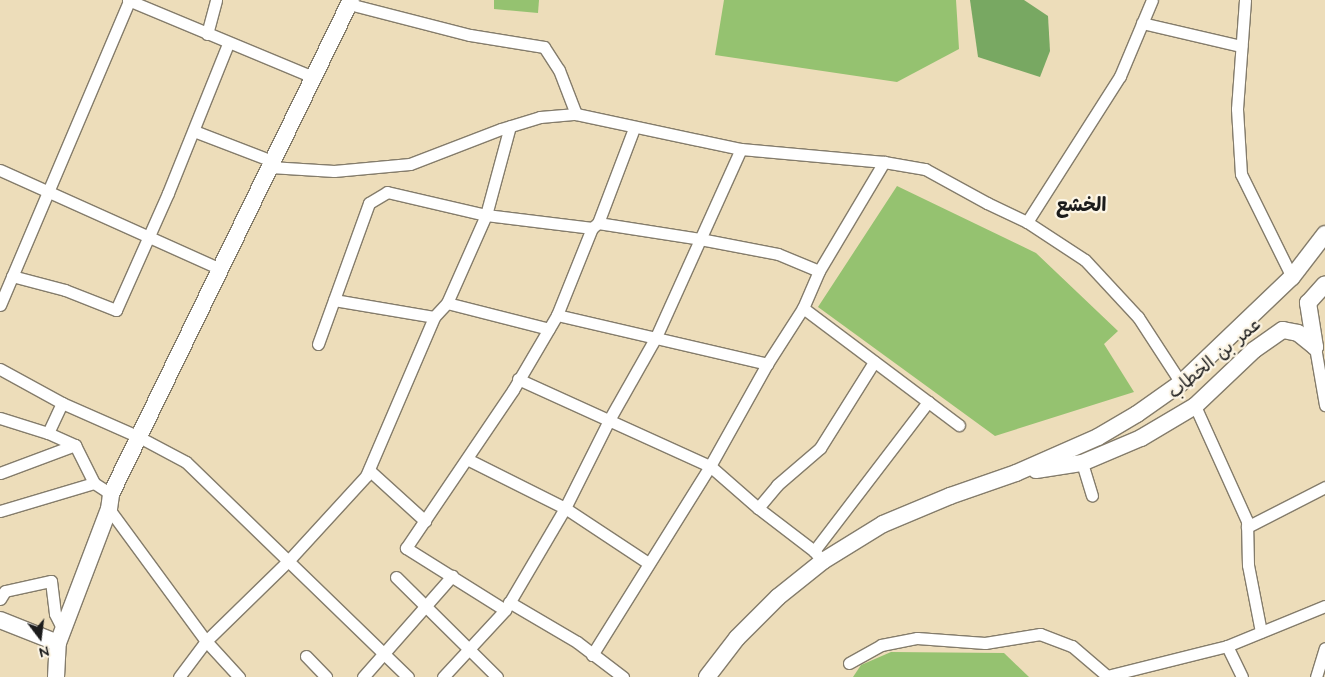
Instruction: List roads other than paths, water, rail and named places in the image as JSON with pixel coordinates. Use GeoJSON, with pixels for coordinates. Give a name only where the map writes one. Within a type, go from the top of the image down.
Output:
{"type":"FeatureCollection","features":[{"type":"Feature","properties":{"kind":"street"},"geometry":{"type":"LineString","coordinates":[[0,305],[7,280],[48,192],[129,0],[228,44],[313,78]]}},
{"type":"Feature","properties":{"kind":"street"},"geometry":{"type":"LineString","coordinates":[[206,34],[216,0]]}},
{"type":"Feature","properties":{"kind":"street"},"geometry":{"type":"LineString","coordinates":[[1028,222],[1120,76],[1152,0]]}},
{"type":"Feature","properties":{"kind":"street"},"geometry":{"type":"LineString","coordinates":[[1245,0],[1237,109],[1241,174],[1292,277]]}},
{"type":"Feature","properties":{"kind":"street"},"geometry":{"type":"LineString","coordinates":[[56,677],[60,635],[110,502],[139,437],[350,2],[470,35],[544,47],[560,70],[576,114]]}},
{"type":"Feature","properties":{"kind":"street"},"geometry":{"type":"LineString","coordinates":[[1142,24],[1241,46]]}},
{"type":"Feature","properties":{"kind":"street"},"geometry":{"type":"LineString","coordinates":[[7,280],[65,290],[116,310],[194,131],[228,44]]}},
{"type":"Feature","properties":{"kind":"street"},"geometry":{"type":"LineString","coordinates":[[194,131],[271,164],[334,171],[410,164],[510,126],[540,117],[576,114],[634,128],[740,149],[884,162],[925,169],[987,203],[1028,222],[1086,260],[1138,317],[1181,382]]}},
{"type":"Feature","properties":{"kind":"street"},"geometry":{"type":"LineString","coordinates":[[179,677],[206,641],[289,560],[366,476],[434,316],[447,304],[486,215],[510,126]]}},
{"type":"Feature","properties":{"kind":"street"},"geometry":{"type":"LineString","coordinates":[[623,677],[577,642],[452,576],[406,548],[467,459],[557,315],[634,128]]}},
{"type":"Feature","properties":{"kind":"street"},"geometry":{"type":"LineString","coordinates":[[443,677],[507,606],[565,508],[609,420],[656,337],[740,149]]}},
{"type":"Feature","properties":{"kind":"street"},"geometry":{"type":"LineString","coordinates":[[592,655],[710,466],[767,364],[803,308],[819,271],[884,162]]}},
{"type":"Feature","properties":{"kind":"street"},"geometry":{"type":"LineString","coordinates":[[0,170],[220,269]]}},
{"type":"Feature","properties":{"kind":"street"},"geometry":{"type":"LineString","coordinates":[[318,344],[369,203],[387,192],[486,215],[700,239],[778,254],[819,271]]}},
{"type":"Feature","properties":{"kind":"street","name":"عمر بن الخطاب"},"geometry":{"type":"LineString","coordinates":[[707,677],[737,638],[819,556],[883,524],[950,496],[1016,472],[1098,436],[1137,414],[1181,382],[1292,277],[1325,234]]}},
{"type":"Feature","properties":{"kind":"street"},"geometry":{"type":"LineString","coordinates":[[1325,284],[1308,304],[1325,405]]}},
{"type":"Feature","properties":{"kind":"street"},"geometry":{"type":"LineString","coordinates":[[334,300],[434,316]]}},
{"type":"Feature","properties":{"kind":"street"},"geometry":{"type":"LineString","coordinates":[[447,304],[549,328]]}},
{"type":"Feature","properties":{"kind":"street"},"geometry":{"type":"LineString","coordinates":[[803,308],[959,425]]}},
{"type":"Feature","properties":{"kind":"street"},"geometry":{"type":"LineString","coordinates":[[557,315],[767,364]]}},
{"type":"Feature","properties":{"kind":"street","name":"عمر بن الخطاب"},"geometry":{"type":"LineString","coordinates":[[1016,472],[1082,464],[1141,438],[1195,406],[1254,350],[1283,330],[1298,333],[1315,347]]}},
{"type":"Feature","properties":{"kind":"street"},"geometry":{"type":"LineString","coordinates":[[758,508],[777,486],[820,448],[874,362]]}},
{"type":"Feature","properties":{"kind":"street"},"geometry":{"type":"LineString","coordinates":[[0,369],[62,403],[139,437],[186,462],[408,677]]}},
{"type":"Feature","properties":{"kind":"street"},"geometry":{"type":"LineString","coordinates":[[518,379],[710,466],[758,508],[819,556],[928,402]]}},
{"type":"Feature","properties":{"kind":"street"},"geometry":{"type":"LineString","coordinates":[[48,433],[62,403]]}},
{"type":"Feature","properties":{"kind":"street"},"geometry":{"type":"LineString","coordinates":[[1195,406],[1246,521],[1248,565],[1260,632]]}},
{"type":"Feature","properties":{"kind":"street"},"geometry":{"type":"LineString","coordinates":[[0,418],[48,433],[75,445],[94,483],[110,502],[206,641],[239,677]]}},
{"type":"Feature","properties":{"kind":"street"},"geometry":{"type":"LineString","coordinates":[[0,474],[75,445]]}},
{"type":"Feature","properties":{"kind":"street"},"geometry":{"type":"LineString","coordinates":[[467,459],[565,508],[648,563]]}},
{"type":"Feature","properties":{"kind":"street"},"geometry":{"type":"LineString","coordinates":[[1082,464],[1092,495]]}},
{"type":"Feature","properties":{"kind":"street"},"geometry":{"type":"LineString","coordinates":[[369,470],[425,521]]}},
{"type":"Feature","properties":{"kind":"street"},"geometry":{"type":"LineString","coordinates":[[0,511],[94,483]]}},
{"type":"Feature","properties":{"kind":"street"},"geometry":{"type":"LineString","coordinates":[[1247,527],[1325,487]]}},
{"type":"Feature","properties":{"kind":"street"},"geometry":{"type":"LineString","coordinates":[[363,677],[382,653],[452,576]]}},
{"type":"Feature","properties":{"kind":"street"},"geometry":{"type":"LineString","coordinates":[[396,577],[497,677]]}},
{"type":"Feature","properties":{"kind":"street"},"geometry":{"type":"LineString","coordinates":[[0,599],[5,591],[51,580],[55,614],[60,635]]}},
{"type":"Feature","properties":{"kind":"street"},"geometry":{"type":"LineString","coordinates":[[849,663],[881,645],[917,638],[985,643],[1040,634],[1072,646],[1107,676],[1227,646],[1325,606]]}},
{"type":"Feature","properties":{"kind":"street"},"geometry":{"type":"LineString","coordinates":[[0,620],[60,635]]}},
{"type":"Feature","properties":{"kind":"street"},"geometry":{"type":"LineString","coordinates":[[1227,646],[1242,677]]}},
{"type":"Feature","properties":{"kind":"street"},"geometry":{"type":"LineString","coordinates":[[1316,677],[1325,648]]}},
{"type":"Feature","properties":{"kind":"street"},"geometry":{"type":"LineString","coordinates":[[306,656],[326,677]]}},
{"type":"Feature","properties":{"kind":"district","name":"الخشع"},"geometry":{"type":"Point","coordinates":[1081,206]}}]}
